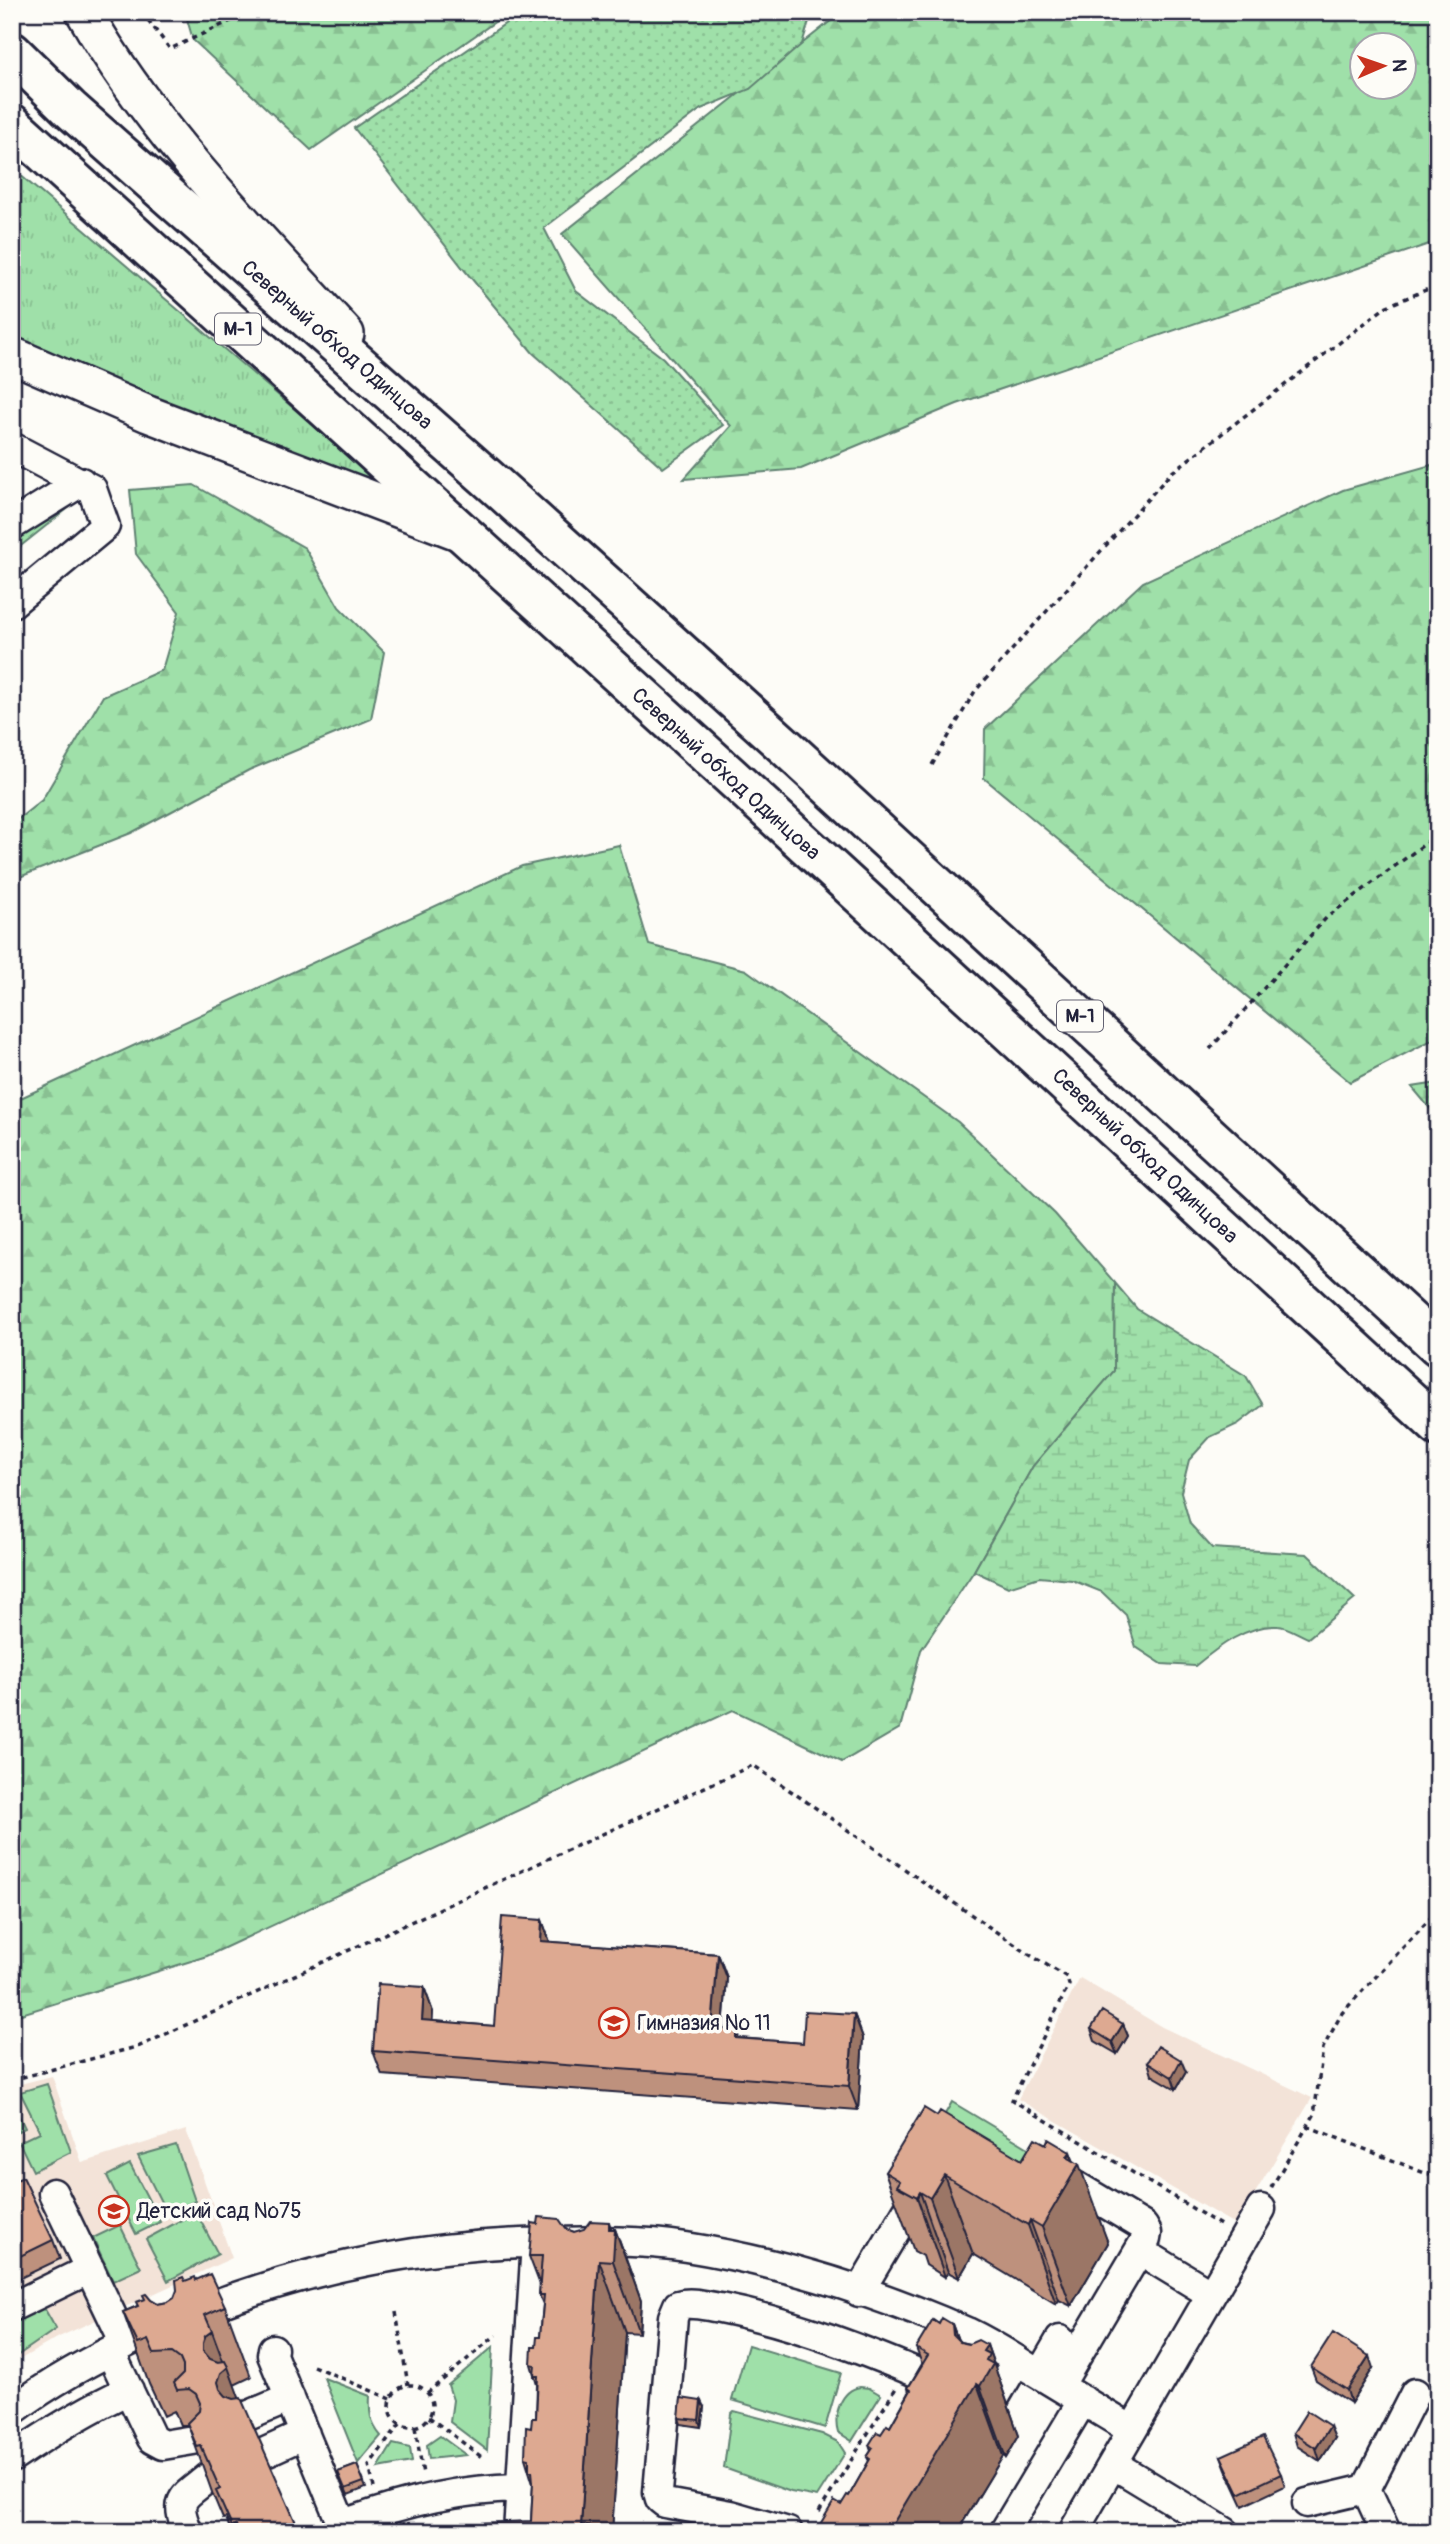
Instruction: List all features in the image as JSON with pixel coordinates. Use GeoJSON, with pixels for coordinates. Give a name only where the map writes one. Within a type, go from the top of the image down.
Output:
{"type":"FeatureCollection","features":[{"type":"Feature","properties":{"kind":"highway","name":"Северный обход Одинцова"},"geometry":{"type":"LineString","coordinates":[[12,52],[70,109],[312,325],[426,422],[787,748],[1438,1346]]}},
{"type":"Feature","properties":{"kind":"highway","name":"Северный обход Одинцова"},"geometry":{"type":"LineString","coordinates":[[12,124],[748,792],[1438,1426]]}},
{"type":"Feature","properties":{"kind":"main road","name":"М-1"},"geometry":{"type":"LineString","coordinates":[[84,12],[108,54],[182,154],[426,422]]}},
{"type":"Feature","properties":{"kind":"main road","name":"М-1"},"geometry":{"type":"LineString","coordinates":[[12,355],[148,414],[463,534]]}},
{"type":"Feature","properties":{"kind":"street"},"geometry":{"type":"LineString","coordinates":[[12,447],[92,489],[105,526],[12,603]]}},
{"type":"Feature","properties":{"kind":"street"},"geometry":{"type":"LineString","coordinates":[[12,525],[81,482]]}},
{"type":"Feature","properties":{"kind":"street"},"geometry":{"type":"LineString","coordinates":[[859,2292],[936,2162]]}},
{"type":"Feature","properties":{"kind":"street"},"geometry":{"type":"LineString","coordinates":[[994,2399],[1039,2373],[1146,2239],[1147,2233],[1143,2226],[1063,2178],[1054,2180],[1041,2197]]}},
{"type":"Feature","properties":{"kind":"street"},"geometry":{"type":"LineString","coordinates":[[53,2193],[90,2269],[118,2347],[129,2390],[152,2439],[163,2445],[193,2440]]}},
{"type":"Feature","properties":{"kind":"street"},"geometry":{"type":"LineString","coordinates":[[1073,2532],[1263,2203]]}},
{"type":"Feature","properties":{"kind":"street"},"geometry":{"type":"LineString","coordinates":[[12,2410],[68,2373],[118,2347],[176,2334],[239,2295],[359,2261],[484,2243],[536,2242],[601,2253],[633,2241],[744,2258],[859,2292],[969,2333],[1132,2430]]}},
{"type":"Feature","properties":{"kind":"street"},"geometry":{"type":"LineString","coordinates":[[519,2532],[536,2242]]}},
{"type":"Feature","properties":{"kind":"street"},"geometry":{"type":"LineString","coordinates":[[1155,2260],[1211,2294]]}},
{"type":"Feature","properties":{"kind":"street"},"geometry":{"type":"LineString","coordinates":[[12,2307],[90,2269]]}},
{"type":"Feature","properties":{"kind":"street"},"geometry":{"type":"LineString","coordinates":[[788,2532],[730,2515],[665,2503],[660,2499],[673,2317],[678,2305],[688,2302],[738,2312],[814,2334],[885,2359],[939,2382]]}},
{"type":"Feature","properties":{"kind":"street"},"geometry":{"type":"LineString","coordinates":[[922,2409],[969,2333]]}},
{"type":"Feature","properties":{"kind":"street"},"geometry":{"type":"LineString","coordinates":[[1039,2373],[1060,2340]]}},
{"type":"Feature","properties":{"kind":"street"},"geometry":{"type":"LineString","coordinates":[[273,2349],[272,2355],[338,2515],[343,2520],[352,2521],[435,2496],[486,2488],[521,2488]]}},
{"type":"Feature","properties":{"kind":"street"},"geometry":{"type":"LineString","coordinates":[[12,2458],[92,2407],[129,2390]]}},
{"type":"Feature","properties":{"kind":"street"},"geometry":{"type":"LineString","coordinates":[[1307,2503],[1366,2489],[1415,2393]]}},
{"type":"Feature","properties":{"kind":"street"},"geometry":{"type":"LineString","coordinates":[[245,2417],[290,2398]]}},
{"type":"Feature","properties":{"kind":"street"},"geometry":{"type":"LineString","coordinates":[[1004,2532],[1083,2400]]}},
{"type":"Feature","properties":{"kind":"street"},"geometry":{"type":"LineString","coordinates":[[261,2454],[305,2434]]}},
{"type":"Feature","properties":{"kind":"street"},"geometry":{"type":"LineString","coordinates":[[1112,2464],[1225,2532]]}},
{"type":"Feature","properties":{"kind":"street"},"geometry":{"type":"LineString","coordinates":[[188,2532],[180,2513],[180,2505],[183,2499],[210,2476]]}},
{"type":"Feature","properties":{"kind":"street"},"geometry":{"type":"LineString","coordinates":[[1366,2489],[1386,2532]]}},
{"type":"Feature","properties":{"kind":"path"},"geometry":{"type":"LineString","coordinates":[[142,12],[170,50],[250,12]]}},
{"type":"Feature","properties":{"kind":"path"},"geometry":{"type":"LineString","coordinates":[[932,765],[975,691],[1171,473],[1387,306],[1438,285]]}},
{"type":"Feature","properties":{"kind":"path"},"geometry":{"type":"LineString","coordinates":[[1210,1049],[1327,917],[1438,834]]}},
{"type":"Feature","properties":{"kind":"path"},"geometry":{"type":"LineString","coordinates":[[12,2080],[140,2046],[754,1765],[1030,1955],[1067,1977],[1069,1985],[1012,2100],[1223,2226]]}},
{"type":"Feature","properties":{"kind":"path"},"geometry":{"type":"LineString","coordinates":[[1263,2203],[1314,2115],[1323,2048],[1342,2012],[1438,1910]]}},
{"type":"Feature","properties":{"kind":"path"},"geometry":{"type":"LineString","coordinates":[[1307,2126],[1427,2174],[1438,2174]]}},
{"type":"Feature","properties":{"kind":"path"},"geometry":{"type":"LineString","coordinates":[[396,2312],[408,2385]]}},
{"type":"Feature","properties":{"kind":"path"},"geometry":{"type":"LineString","coordinates":[[427,2393],[496,2335]]}},
{"type":"Feature","properties":{"kind":"path"},"geometry":{"type":"LineString","coordinates":[[313,2366],[391,2399]]}},
{"type":"Feature","properties":{"kind":"path"},"geometry":{"type":"LineString","coordinates":[[819,2512],[899,2384]]}},
{"type":"Feature","properties":{"kind":"path"},"geometry":{"type":"LineString","coordinates":[[416,2385],[427,2393],[432,2403],[429,2417],[422,2425],[414,2428],[400,2424],[393,2417],[389,2409],[391,2399],[400,2388],[416,2385]]}},
{"type":"Feature","properties":{"kind":"path"},"geometry":{"type":"LineString","coordinates":[[429,2417],[483,2458]]}},
{"type":"Feature","properties":{"kind":"path"},"geometry":{"type":"LineString","coordinates":[[382,2511],[369,2465],[400,2424]]}},
{"type":"Feature","properties":{"kind":"shaded area"},"geometry":{"type":"Polygon","coordinates":[[[1080,1978],[1162,2027],[1312,2098],[1236,2225],[1018,2099],[1080,1978]]]}},
{"type":"Feature","properties":{"kind":"shaded area","name":"Детский сад №75"},"geometry":{"type":"Polygon","coordinates":[[[52,2076],[82,2163],[186,2130],[232,2258],[59,2337],[12,2364],[12,2086],[52,2076]]]}},
{"type":"Feature","properties":{"kind":"green space"},"geometry":{"type":"Polygon","coordinates":[[[185,12],[509,12],[311,150],[193,40],[185,12]]]}},
{"type":"Feature","properties":{"kind":"green space"},"geometry":{"type":"Polygon","coordinates":[[[522,12],[818,12],[810,18],[802,44],[750,89],[701,109],[544,228],[576,291],[663,358],[723,425],[663,468],[533,353],[354,128],[522,12]]]}},
{"type":"Feature","properties":{"kind":"green space"},"geometry":{"type":"Polygon","coordinates":[[[842,12],[1438,12],[1438,241],[957,404],[801,469],[684,479],[731,426],[562,234],[842,12]]]}},
{"type":"Feature","properties":{"kind":"green space"},"geometry":{"type":"Polygon","coordinates":[[[12,168],[400,499],[70,364],[12,336],[12,168]]]}},
{"type":"Feature","properties":{"kind":"green space"},"geometry":{"type":"Polygon","coordinates":[[[1438,463],[1438,1037],[1350,1082],[984,778],[985,729],[1143,582],[1343,490],[1438,463]]]}},
{"type":"Feature","properties":{"kind":"green space"},"geometry":{"type":"Polygon","coordinates":[[[194,485],[305,548],[339,607],[384,652],[371,719],[249,770],[131,833],[12,880],[12,824],[42,800],[103,696],[162,670],[179,612],[136,554],[130,490],[194,485]]]}},
{"type":"Feature","properties":{"kind":"green space"},"geometry":{"type":"Polygon","coordinates":[[[47,486],[71,491],[81,498],[12,553],[12,513],[47,486]]]}},
{"type":"Feature","properties":{"kind":"green space"},"geometry":{"type":"Polygon","coordinates":[[[619,845],[649,945],[746,970],[958,1122],[1055,1214],[1115,1283],[1114,1371],[1033,1466],[974,1571],[921,1650],[900,1728],[842,1762],[733,1710],[207,1956],[12,2017],[12,1102],[522,866],[619,845]]]}},
{"type":"Feature","properties":{"kind":"green space"},"geometry":{"type":"Polygon","coordinates":[[[1438,1083],[1438,1118],[1412,1087],[1438,1083]]]}},
{"type":"Feature","properties":{"kind":"green space"},"geometry":{"type":"Polygon","coordinates":[[[1115,1283],[1137,1309],[1246,1376],[1263,1405],[1238,1424],[1210,1437],[1189,1460],[1181,1492],[1190,1524],[1212,1548],[1307,1554],[1355,1599],[1308,1638],[1285,1627],[1266,1626],[1233,1638],[1195,1666],[1162,1664],[1136,1647],[1126,1615],[1102,1592],[1072,1580],[1039,1577],[1008,1587],[974,1571],[1033,1466],[1114,1371],[1115,1283]]]}},
{"type":"Feature","properties":{"kind":"green space"},"geometry":{"type":"Polygon","coordinates":[[[47,2084],[71,2152],[33,2171],[19,2142],[40,2132],[20,2092],[47,2084]]]}},
{"type":"Feature","properties":{"kind":"green space"},"geometry":{"type":"Polygon","coordinates":[[[12,2101],[25,2128],[12,2134],[12,2101]]]}},
{"type":"Feature","properties":{"kind":"green space"},"geometry":{"type":"Polygon","coordinates":[[[952,2102],[1047,2159],[1032,2185],[937,2128],[952,2102]]]}},
{"type":"Feature","properties":{"kind":"green space"},"geometry":{"type":"Polygon","coordinates":[[[176,2145],[195,2201],[167,2214],[138,2156],[176,2145]]]}},
{"type":"Feature","properties":{"kind":"green space"},"geometry":{"type":"Polygon","coordinates":[[[130,2164],[160,2222],[136,2234],[107,2176],[130,2164]]]}},
{"type":"Feature","properties":{"kind":"green space"},"geometry":{"type":"Polygon","coordinates":[[[196,2212],[218,2254],[168,2281],[146,2239],[196,2212]]]}},
{"type":"Feature","properties":{"kind":"green space"},"geometry":{"type":"Polygon","coordinates":[[[120,2225],[141,2268],[113,2281],[93,2238],[120,2225]]]}},
{"type":"Feature","properties":{"kind":"green space"},"geometry":{"type":"Polygon","coordinates":[[[43,2306],[56,2329],[14,2358],[12,2322],[43,2306]]]}},
{"type":"Feature","properties":{"kind":"green space"},"geometry":{"type":"Polygon","coordinates":[[[748,2345],[841,2373],[825,2428],[732,2400],[748,2345]]]}},
{"type":"Feature","properties":{"kind":"green space"},"geometry":{"type":"Polygon","coordinates":[[[493,2347],[487,2450],[450,2422],[453,2400],[448,2385],[493,2347]]]}},
{"type":"Feature","properties":{"kind":"green space"},"geometry":{"type":"Polygon","coordinates":[[[324,2378],[370,2396],[371,2417],[381,2436],[358,2463],[324,2378]]]}},
{"type":"Feature","properties":{"kind":"green space"},"geometry":{"type":"Polygon","coordinates":[[[869,2388],[881,2395],[852,2441],[838,2432],[838,2411],[843,2398],[853,2389],[869,2388]]]}},
{"type":"Feature","properties":{"kind":"green space"},"geometry":{"type":"Polygon","coordinates":[[[734,2411],[822,2434],[838,2442],[845,2453],[817,2497],[791,2492],[724,2468],[731,2414],[734,2411]]]}},
{"type":"Feature","properties":{"kind":"green space"},"geometry":{"type":"Polygon","coordinates":[[[440,2436],[466,2455],[429,2459],[427,2445],[440,2436]]]}},
{"type":"Feature","properties":{"kind":"green space"},"geometry":{"type":"Polygon","coordinates":[[[393,2444],[410,2448],[412,2462],[378,2468],[393,2444]]]}},
{"type":"Feature","properties":{"kind":"building","name":"Гимназия № 11"},"geometry":{"type":"Polygon","coordinates":[[[502,1917],[542,1920],[541,1941],[718,1954],[712,2028],[736,2030],[736,2038],[803,2043],[805,2011],[854,2014],[849,2086],[373,2051],[378,1984],[424,1987],[422,2020],[494,2026],[502,1917]]]}},
{"type":"Feature","properties":{"kind":"building"},"geometry":{"type":"Polygon","coordinates":[[[1102,2011],[1123,2024],[1112,2042],[1091,2029],[1102,2011]]]}},
{"type":"Feature","properties":{"kind":"building"},"geometry":{"type":"Polygon","coordinates":[[[1158,2046],[1181,2060],[1172,2077],[1148,2062],[1158,2046]]]}},
{"type":"Feature","properties":{"kind":"building"},"geometry":{"type":"Polygon","coordinates":[[[924,2108],[937,2116],[940,2111],[1022,2160],[1035,2138],[1046,2144],[1048,2139],[1070,2152],[1067,2157],[1079,2164],[1042,2227],[1030,2220],[1028,2225],[944,2175],[930,2198],[920,2192],[917,2197],[897,2186],[900,2181],[885,2172],[924,2108]]]}},
{"type":"Feature","properties":{"kind":"building"},"geometry":{"type":"Polygon","coordinates":[[[23,2177],[53,2240],[12,2260],[12,2182],[23,2177]]]}},
{"type":"Feature","properties":{"kind":"building"},"geometry":{"type":"Polygon","coordinates":[[[539,2217],[559,2219],[566,2229],[574,2232],[584,2229],[590,2221],[609,2222],[609,2229],[615,2229],[613,2261],[599,2260],[581,2525],[621,2532],[401,2532],[455,2524],[531,2521],[533,2482],[529,2459],[525,2458],[526,2427],[531,2428],[532,2418],[536,2418],[538,2376],[534,2376],[535,2365],[531,2364],[532,2347],[536,2347],[537,2337],[540,2337],[544,2295],[539,2295],[542,2256],[529,2256],[532,2223],[538,2224],[539,2217]]]}},
{"type":"Feature","properties":{"kind":"building"},"geometry":{"type":"Polygon","coordinates":[[[210,2274],[225,2306],[205,2315],[212,2331],[205,2336],[203,2351],[210,2359],[225,2361],[228,2367],[221,2373],[218,2382],[220,2389],[226,2396],[241,2398],[300,2532],[239,2532],[236,2525],[232,2527],[216,2491],[220,2489],[201,2446],[197,2447],[187,2423],[199,2411],[200,2403],[196,2394],[189,2389],[177,2390],[174,2383],[183,2374],[180,2359],[172,2353],[154,2354],[148,2340],[138,2344],[123,2312],[138,2306],[136,2302],[145,2299],[143,2295],[146,2294],[158,2304],[168,2302],[174,2298],[177,2290],[176,2280],[183,2277],[185,2281],[195,2277],[196,2280],[210,2274]]]}},
{"type":"Feature","properties":{"kind":"building"},"geometry":{"type":"Polygon","coordinates":[[[942,2318],[952,2324],[953,2335],[960,2342],[969,2344],[978,2340],[987,2345],[983,2351],[989,2354],[986,2360],[993,2364],[980,2386],[977,2384],[888,2532],[825,2532],[819,2526],[834,2501],[841,2505],[847,2495],[849,2496],[870,2459],[867,2457],[873,2448],[869,2445],[877,2432],[881,2434],[887,2425],[890,2427],[911,2390],[908,2388],[928,2355],[916,2348],[933,2320],[939,2324],[942,2318]]]}},
{"type":"Feature","properties":{"kind":"building"},"geometry":{"type":"Polygon","coordinates":[[[1333,2333],[1369,2356],[1347,2390],[1311,2367],[1333,2333]]]}},
{"type":"Feature","properties":{"kind":"building"},"geometry":{"type":"Polygon","coordinates":[[[681,2398],[701,2401],[699,2420],[679,2418],[681,2398]]]}},
{"type":"Feature","properties":{"kind":"building"},"geometry":{"type":"Polygon","coordinates":[[[1307,2411],[1330,2426],[1316,2448],[1293,2433],[1307,2411]]]}},
{"type":"Feature","properties":{"kind":"building"},"geometry":{"type":"Polygon","coordinates":[[[1263,2437],[1281,2474],[1239,2494],[1221,2456],[1263,2437]]]}},
{"type":"Feature","properties":{"kind":"building"},"geometry":{"type":"Polygon","coordinates":[[[357,2465],[364,2482],[345,2489],[338,2472],[357,2465]]]}},
{"type":"Feature","properties":{"kind":"place","name":"Гимназия № 11"},"geometry":{"type":"Point","coordinates":[614,2023]}},
{"type":"Feature","properties":{"kind":"place","name":"Детский сад №75"},"geometry":{"type":"Point","coordinates":[114,2211]}}]}
